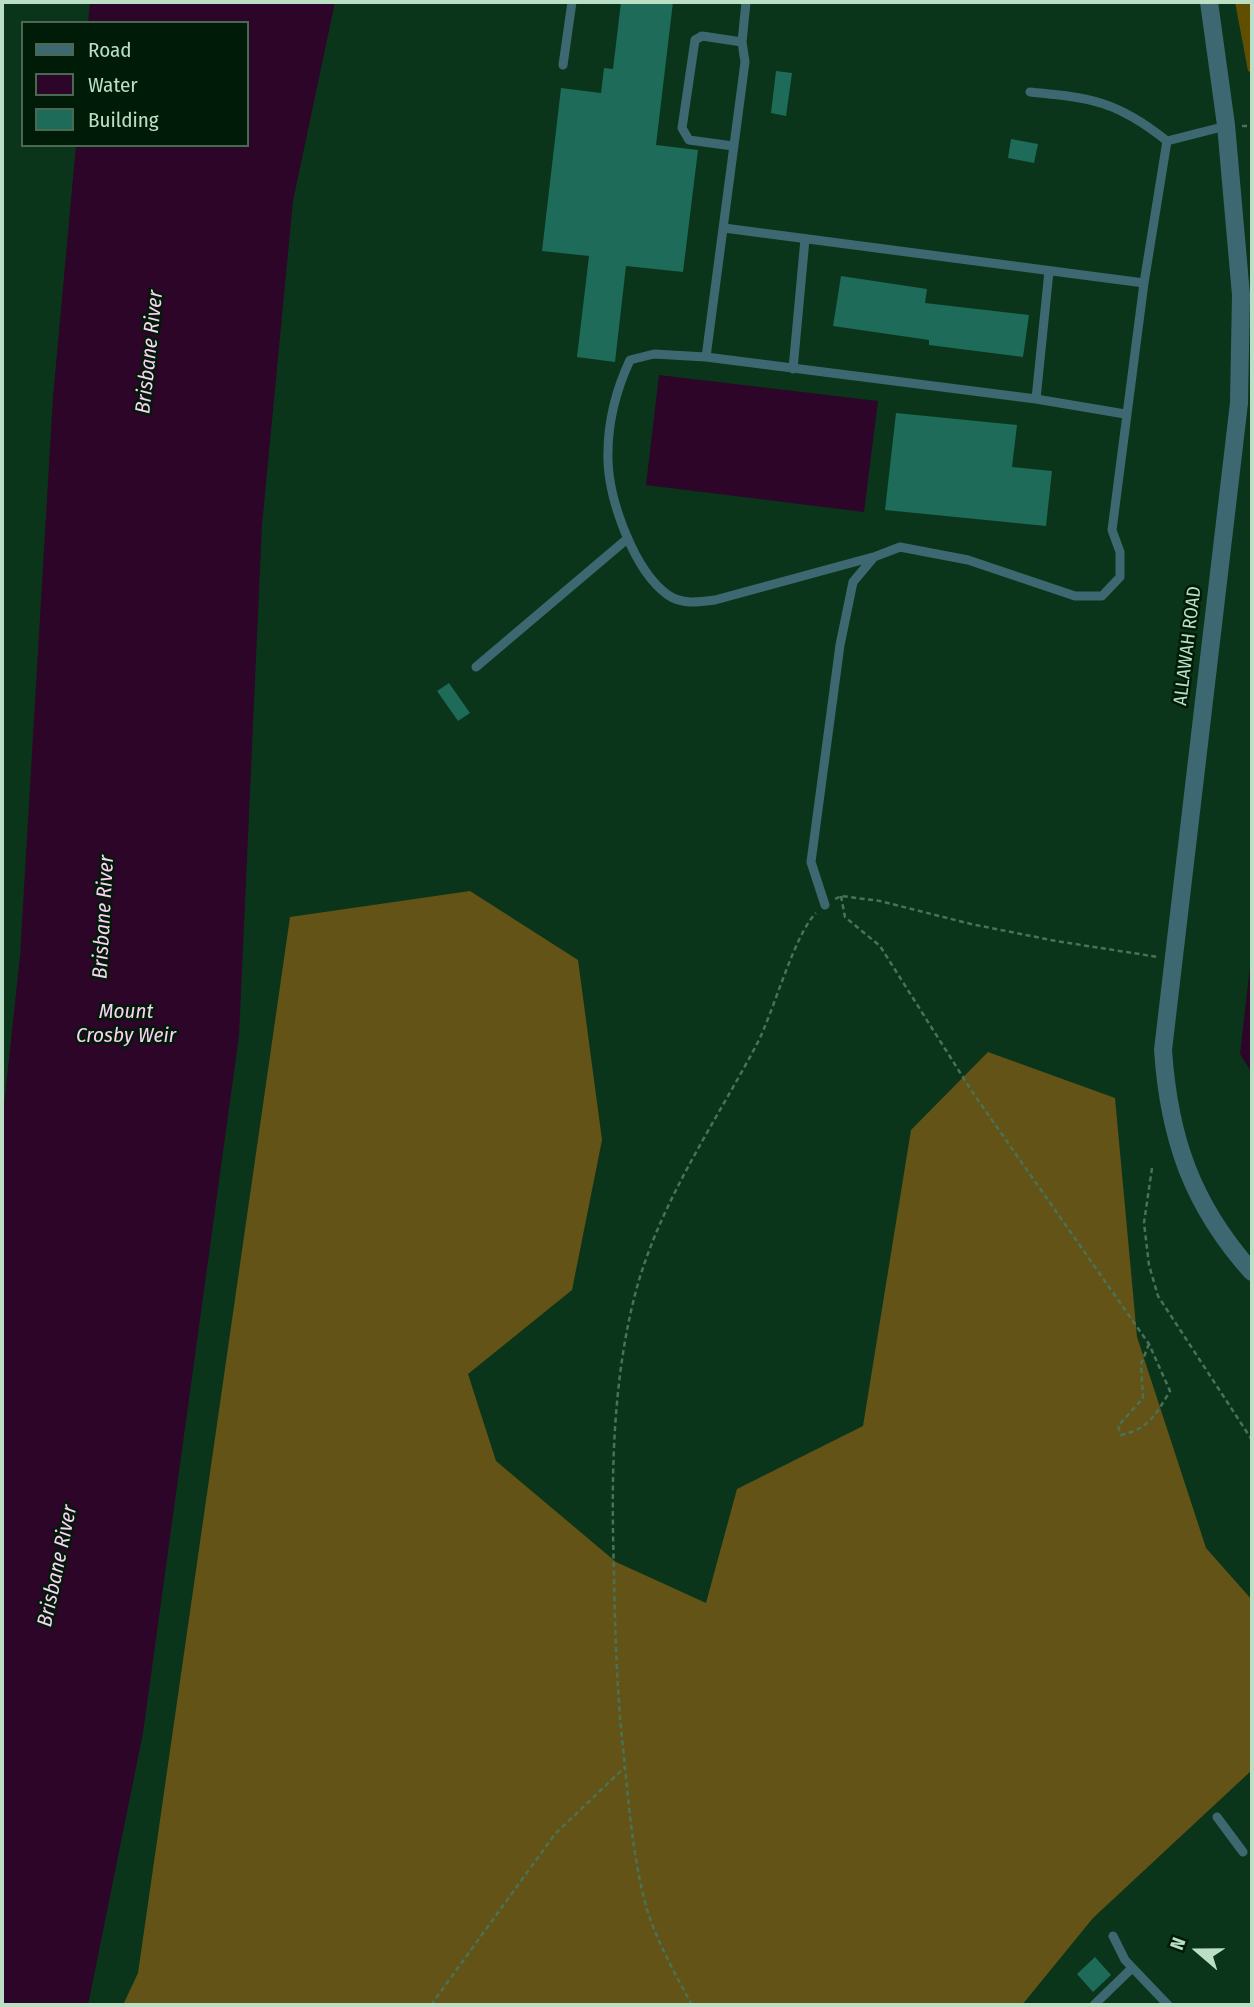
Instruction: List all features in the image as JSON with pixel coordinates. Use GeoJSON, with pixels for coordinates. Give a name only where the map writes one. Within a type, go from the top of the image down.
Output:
{"type":"FeatureCollection","features":[{"type":"Feature","properties":{"kind":"street","name":"ALLAWAH ROAD"},"geometry":{"type":"LineString","coordinates":[[1209,2],[1226,125],[1241,295],[1239,403],[1171,959],[1163,1050],[1166,1101],[1181,1158],[1206,1213],[1252,1272]]}},
{"type":"Feature","properties":{"kind":"lane"},"geometry":{"type":"LineString","coordinates":[[563,65],[572,2]]}},
{"type":"Feature","properties":{"kind":"lane"},"geometry":{"type":"LineString","coordinates":[[706,357],[746,62],[742,42],[747,2]]}},
{"type":"Feature","properties":{"kind":"lane"},"geometry":{"type":"LineString","coordinates":[[733,146],[689,139],[682,128],[695,40],[702,36],[742,42]]}},
{"type":"Feature","properties":{"kind":"lane"},"geometry":{"type":"LineString","coordinates":[[1030,92],[1076,96],[1113,106],[1135,115],[1167,141]]}},
{"type":"Feature","properties":{"kind":"lane"},"geometry":{"type":"LineString","coordinates":[[1167,141],[1226,125]]}},
{"type":"Feature","properties":{"kind":"lane"},"geometry":{"type":"LineString","coordinates":[[1125,414],[1036,399],[706,357],[654,354],[630,360],[617,389],[608,460],[627,539],[639,563],[669,596],[691,603],[715,600],[874,557],[900,547],[968,560],[1075,596],[1102,596],[1120,577],[1120,552],[1112,530],[1125,414],[1167,141]]}},
{"type":"Feature","properties":{"kind":"lane"},"geometry":{"type":"LineString","coordinates":[[724,228],[1144,283]]}},
{"type":"Feature","properties":{"kind":"lane"},"geometry":{"type":"LineString","coordinates":[[793,369],[805,239]]}},
{"type":"Feature","properties":{"kind":"lane"},"geometry":{"type":"LineString","coordinates":[[1036,399],[1049,271]]}},
{"type":"Feature","properties":{"kind":"lane"},"geometry":{"type":"LineString","coordinates":[[477,667],[627,539]]}},
{"type":"Feature","properties":{"kind":"lane"},"geometry":{"type":"LineString","coordinates":[[825,905],[811,862],[838,659],[853,582],[874,557]]}},
{"type":"Feature","properties":{"kind":"lane"},"geometry":{"type":"LineString","coordinates":[[1217,1817],[1243,1852]]}},
{"type":"Feature","properties":{"kind":"lane"},"geometry":{"type":"LineString","coordinates":[[1113,1936],[1118,1950],[1132,1968],[1168,2005]]}},
{"type":"Feature","properties":{"kind":"lane"},"geometry":{"type":"LineString","coordinates":[[1094,2005],[1132,1968]]}},
{"type":"Feature","properties":{"kind":"path"},"geometry":{"type":"LineString","coordinates":[[692,2005],[670,1964],[646,1906],[625,1767],[617,1691],[612,1522],[617,1394],[627,1329],[638,1284],[695,1150],[769,1021],[810,919],[825,905],[841,896],[880,901],[971,924],[1056,941],[1171,959]]}},
{"type":"Feature","properties":{"kind":"path"},"geometry":{"type":"LineString","coordinates":[[841,896],[845,918],[880,946],[973,1093],[1149,1344],[1170,1391],[1155,1416],[1138,1432],[1121,1435],[1118,1426],[1143,1398],[1141,1364],[1149,1344]]}},
{"type":"Feature","properties":{"kind":"path"},"geometry":{"type":"LineString","coordinates":[[1152,1168],[1144,1223],[1149,1265],[1158,1296],[1252,1440]]}},
{"type":"Feature","properties":{"kind":"path"},"geometry":{"type":"LineString","coordinates":[[431,2005],[555,1834],[625,1767]]}},
{"type":"Feature","properties":{"kind":"shaded area"},"geometry":{"type":"Polygon","coordinates":[[[1235,2],[1252,2],[1252,73],[1248,71],[1235,2]]]}},
{"type":"Feature","properties":{"kind":"shaded area"},"geometry":{"type":"Polygon","coordinates":[[[470,891],[578,960],[602,1140],[572,1290],[468,1374],[496,1461],[616,1562],[706,1603],[737,1489],[863,1426],[911,1130],[988,1052],[1115,1098],[1137,1337],[1206,1548],[1252,1600],[1252,1770],[1093,1918],[1022,2005],[123,2005],[138,1973],[290,917],[470,891]]]}},
{"type":"Feature","properties":{"kind":"water","name":"Mount Crosby Weir"},"geometry":{"type":"Polygon","coordinates":[[[90,2],[335,2],[293,201],[262,525],[239,1036],[143,1733],[88,2005],[2,2005],[2,1124],[20,956],[53,397],[76,147],[248,147],[248,21],[88,21],[90,2]]]}},
{"type":"Feature","properties":{"kind":"water"},"geometry":{"type":"Polygon","coordinates":[[[659,375],[878,401],[864,512],[646,485],[659,375]]]}},
{"type":"Feature","properties":{"kind":"water"},"geometry":{"type":"Polygon","coordinates":[[[1252,949],[1252,1073],[1240,1054],[1252,949]]]}},
{"type":"Feature","properties":{"kind":"building"},"geometry":{"type":"Polygon","coordinates":[[[621,2],[673,2],[656,145],[698,150],[683,272],[626,266],[615,362],[577,357],[589,256],[542,251],[561,88],[601,93],[604,68],[613,69],[621,2]]]}},
{"type":"Feature","properties":{"kind":"building"},"geometry":{"type":"Polygon","coordinates":[[[776,71],[792,73],[786,116],[771,113],[776,71]]]}},
{"type":"Feature","properties":{"kind":"building"},"geometry":{"type":"Polygon","coordinates":[[[1011,139],[1038,144],[1034,163],[1008,158],[1011,139]]]}},
{"type":"Feature","properties":{"kind":"building"},"geometry":{"type":"Polygon","coordinates":[[[841,276],[927,289],[925,303],[1029,315],[1023,357],[929,345],[929,340],[833,326],[841,276]]]}},
{"type":"Feature","properties":{"kind":"building"},"geometry":{"type":"Polygon","coordinates":[[[896,413],[1017,425],[1012,467],[1052,471],[1046,526],[885,510],[896,413]]]}},
{"type":"Feature","properties":{"kind":"building"},"geometry":{"type":"Polygon","coordinates":[[[449,683],[470,713],[458,721],[437,691],[449,683]]]}},
{"type":"Feature","properties":{"kind":"building"},"geometry":{"type":"Polygon","coordinates":[[[1095,1957],[1111,1975],[1093,1992],[1077,1974],[1095,1957]]]}},
{"type":"Feature","properties":{"kind":"water label","name":"Brisbane River"},"geometry":{"type":"Point","coordinates":[150,352]}},
{"type":"Feature","properties":{"kind":"water label","name":"Brisbane River"},"geometry":{"type":"Point","coordinates":[104,917]}},
{"type":"Feature","properties":{"kind":"water label","name":"Brisbane River"},"geometry":{"type":"Point","coordinates":[58,1566]}}]}
